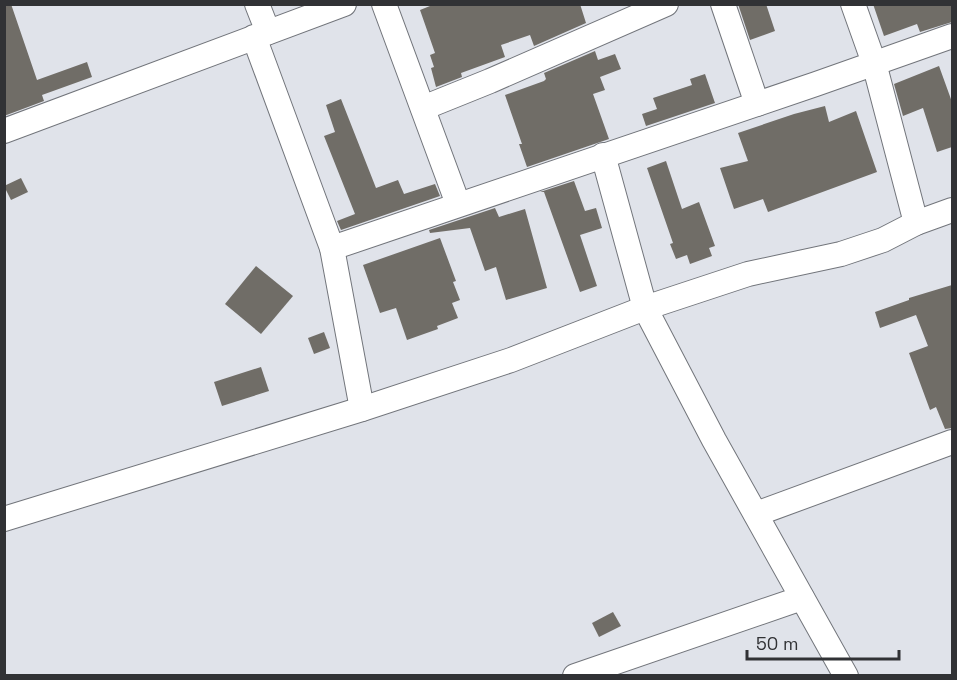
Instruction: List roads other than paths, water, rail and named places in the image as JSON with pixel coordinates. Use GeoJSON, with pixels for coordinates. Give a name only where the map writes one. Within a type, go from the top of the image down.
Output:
{"type":"FeatureCollection","features":[{"type":"Feature","properties":{"kind":"street"},"geometry":{"type":"LineString","coordinates":[[257,4],[261,34],[332,248],[362,409]]}},
{"type":"Feature","properties":{"kind":"street"},"geometry":{"type":"LineString","coordinates":[[4,131],[344,4]]}},
{"type":"Feature","properties":{"kind":"street"},"geometry":{"type":"LineString","coordinates":[[384,4],[458,204]]}},
{"type":"Feature","properties":{"kind":"street"},"geometry":{"type":"LineString","coordinates":[[423,108],[666,4]]}},
{"type":"Feature","properties":{"kind":"street"},"geometry":{"type":"LineString","coordinates":[[723,4],[757,104]]}},
{"type":"Feature","properties":{"kind":"street"},"geometry":{"type":"LineString","coordinates":[[853,4],[874,63],[916,224]]}},
{"type":"Feature","properties":{"kind":"street"},"geometry":{"type":"LineString","coordinates":[[332,248],[952,36]]}},
{"type":"Feature","properties":{"kind":"street"},"geometry":{"type":"LineString","coordinates":[[603,155],[645,308],[714,440],[846,675]]}},
{"type":"Feature","properties":{"kind":"street"},"geometry":{"type":"LineString","coordinates":[[4,519],[362,409],[511,360],[645,308],[748,274],[841,254],[883,240],[952,210]]}},
{"type":"Feature","properties":{"kind":"street"},"geometry":{"type":"LineString","coordinates":[[756,514],[952,442]]}},
{"type":"Feature","properties":{"kind":"street"},"geometry":{"type":"LineString","coordinates":[[575,675],[802,597]]}}]}
